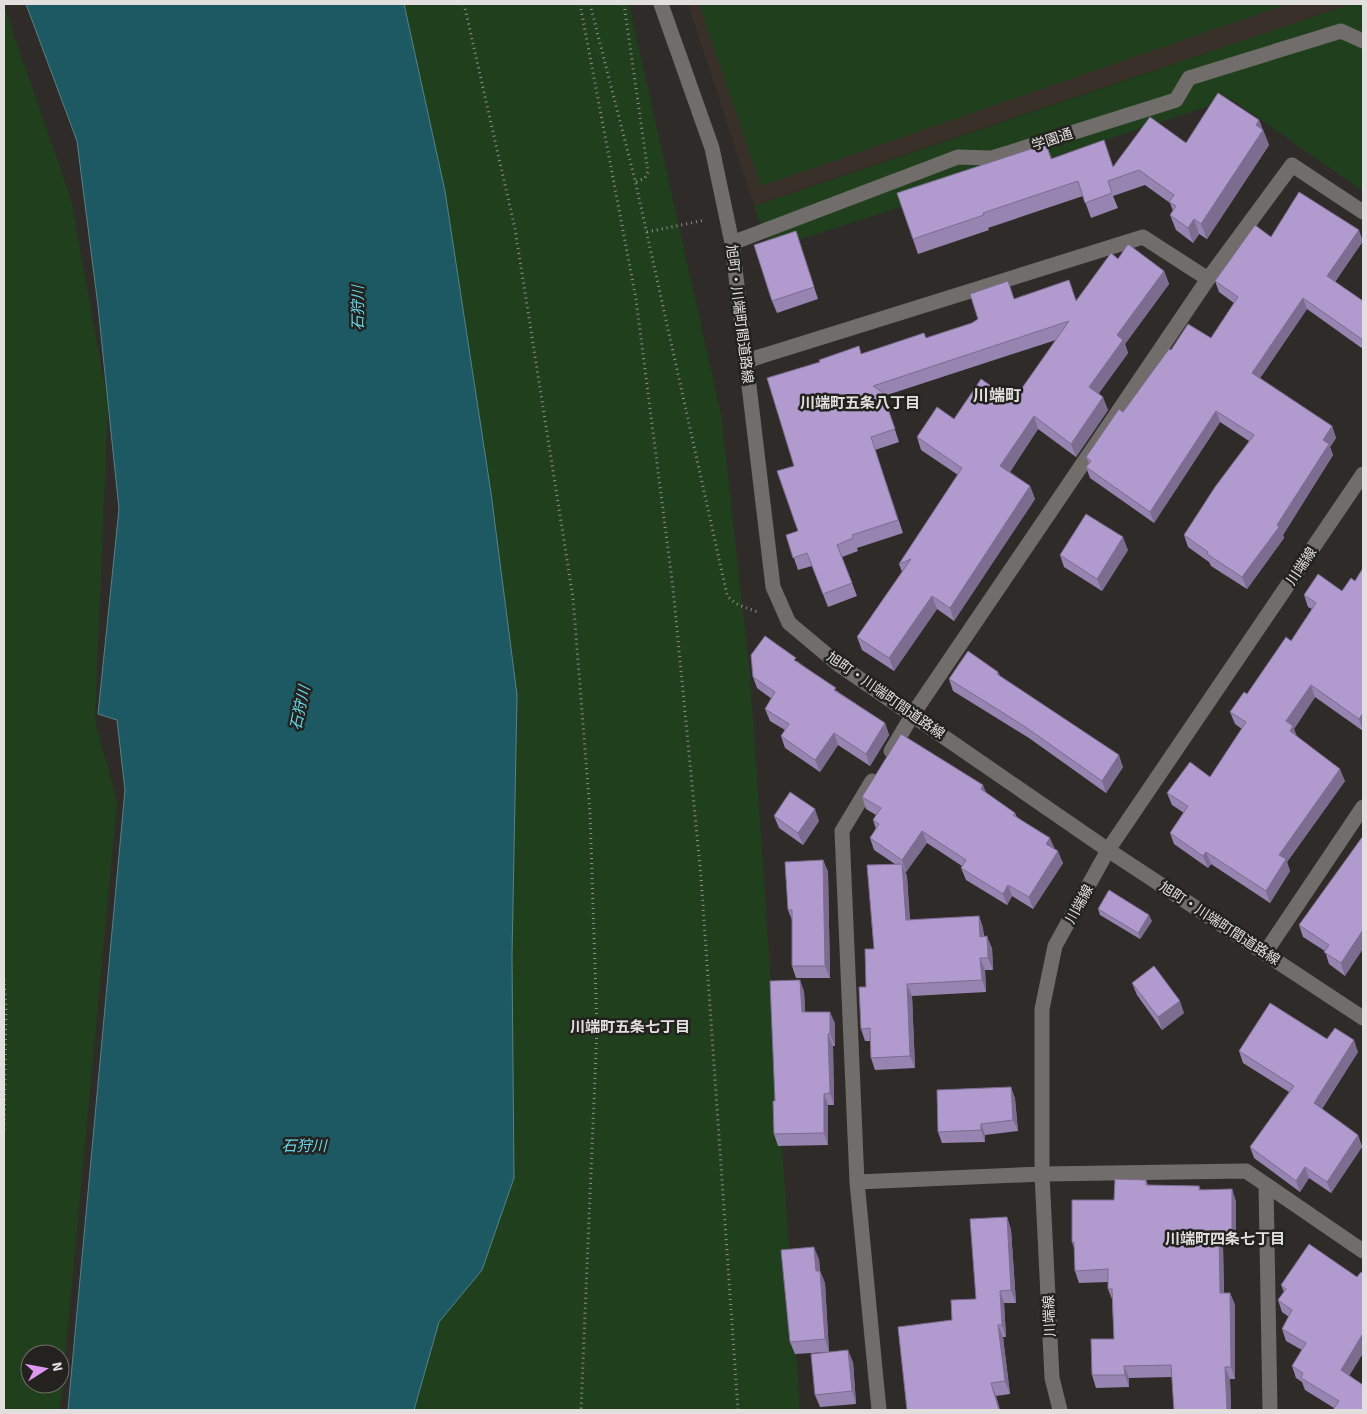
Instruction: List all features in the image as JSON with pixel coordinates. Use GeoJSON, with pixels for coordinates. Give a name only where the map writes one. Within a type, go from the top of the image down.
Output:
{"type":"FeatureCollection","features":[{"type":"Feature","properties":{"kind":"street","name":"旭町・川端町間道路線"},"geometry":{"type":"LineString","coordinates":[[661,4],[712,148],[732,243],[773,587],[789,623],[838,664],[1108,850],[1363,1018]]}},
{"type":"Feature","properties":{"kind":"street","name":"学園通"},"geometry":{"type":"LineString","coordinates":[[732,243],[958,157],[992,158],[1176,100],[1189,78],[1340,31],[1363,41]]}},
{"type":"Feature","properties":{"kind":"street"},"geometry":{"type":"LineString","coordinates":[[879,1410],[857,1182],[842,831],[913,714],[1208,279],[1292,165],[1363,212]]}},
{"type":"Feature","properties":{"kind":"street"},"geometry":{"type":"LineString","coordinates":[[746,361],[1143,237],[1208,279]]}},
{"type":"Feature","properties":{"kind":"street","name":"川端線"},"geometry":{"type":"LineString","coordinates":[[1060,1410],[1052,1378],[1042,1174],[1042,1009],[1055,946],[1108,850],[1363,474]]}},
{"type":"Feature","properties":{"kind":"street"},"geometry":{"type":"LineString","coordinates":[[1265,953],[1363,807]]}},
{"type":"Feature","properties":{"kind":"street"},"geometry":{"type":"LineString","coordinates":[[857,1182],[1042,1174],[1246,1171],[1363,1251]]}},
{"type":"Feature","properties":{"kind":"street"},"geometry":{"type":"LineString","coordinates":[[1266,1185],[1270,1410]]}},
{"type":"Feature","properties":{"kind":"path"},"geometry":{"type":"LineString","coordinates":[[464,4],[516,229],[573,598],[590,812],[597,1030],[581,1410]]}},
{"type":"Feature","properties":{"kind":"path"},"geometry":{"type":"LineString","coordinates":[[580,4],[636,299],[672,588],[701,877],[738,1410]]}},
{"type":"Feature","properties":{"kind":"path"},"geometry":{"type":"LineString","coordinates":[[590,4],[636,182],[727,595],[732,602],[738,605],[789,623]]}},
{"type":"Feature","properties":{"kind":"path"},"geometry":{"type":"LineString","coordinates":[[624,4],[648,172],[645,178],[636,182]]}},
{"type":"Feature","properties":{"kind":"path"},"geometry":{"type":"LineString","coordinates":[[647,232],[699,221]]}},
{"type":"Feature","properties":{"kind":"path"},"geometry":{"type":"LineString","coordinates":[[4,979],[6,1010],[4,1130]]}},
{"type":"Feature","properties":{"kind":"shaded area"},"geometry":{"type":"Polygon","coordinates":[[[688,4],[1351,4],[754,206],[688,4]]]}},
{"type":"Feature","properties":{"kind":"green space"},"geometry":{"type":"Polygon","coordinates":[[[404,4],[629,4],[721,414],[750,676],[800,1410],[414,1410],[439,1322],[482,1270],[514,1178],[512,956],[517,695],[445,191],[404,4]]]}},
{"type":"Feature","properties":{"kind":"green space"},"geometry":{"type":"Polygon","coordinates":[[[699,4],[1287,4],[761,186],[699,4]]]}},
{"type":"Feature","properties":{"kind":"green space"},"geometry":{"type":"Polygon","coordinates":[[[1351,4],[1363,4],[1363,191],[1231,99],[771,249],[754,206],[1351,4]]]}},
{"type":"Feature","properties":{"kind":"green space"},"geometry":{"type":"Polygon","coordinates":[[[4,6],[71,200],[108,404],[95,720],[117,803],[66,1344],[20,1344],[20,1394],[62,1394],[60,1410],[4,1410],[4,6]]]}},
{"type":"Feature","properties":{"kind":"water","name":"石狩川"},"geometry":{"type":"Polygon","coordinates":[[[26,4],[404,4],[445,191],[491,493],[517,695],[512,956],[514,1178],[482,1270],[439,1322],[414,1410],[68,1410],[125,790],[117,720],[98,714],[119,509],[98,306],[77,141],[26,4]]]}},
{"type":"Feature","properties":{"kind":"building"},"geometry":{"type":"Polygon","coordinates":[[[1218,93],[1259,120],[1256,125],[1263,130],[1201,224],[1194,219],[1188,228],[1170,215],[1176,206],[1169,202],[1174,195],[1139,170],[1108,181],[1112,193],[1085,203],[1078,181],[913,239],[897,193],[1046,144],[1051,159],[1104,140],[1113,167],[1150,117],[1186,143],[1218,93]]]}},
{"type":"Feature","properties":{"kind":"building"},"geometry":{"type":"Polygon","coordinates":[[[1299,192],[1359,230],[1327,276],[1363,301],[1363,340],[1303,298],[1252,373],[1332,426],[1323,440],[1329,444],[1277,525],[1279,527],[1242,577],[1207,554],[1208,552],[1184,535],[1215,487],[1254,435],[1216,411],[1150,512],[1086,467],[1091,461],[1086,457],[1119,409],[1123,412],[1169,349],[1171,350],[1188,324],[1211,338],[1238,297],[1215,281],[1255,225],[1271,237],[1299,192]]]}},
{"type":"Feature","properties":{"kind":"building"},"geometry":{"type":"Polygon","coordinates":[[[796,231],[814,287],[772,301],[754,245],[796,231]]]}},
{"type":"Feature","properties":{"kind":"building"},"geometry":{"type":"Polygon","coordinates":[[[1128,244],[1164,271],[1117,335],[1123,340],[1089,387],[1103,397],[1071,444],[1034,416],[1000,466],[1030,486],[950,608],[932,596],[889,658],[857,637],[911,559],[899,564],[962,468],[917,437],[937,407],[954,419],[981,379],[1013,401],[1069,321],[873,386],[882,392],[895,429],[871,437],[898,520],[852,535],[853,538],[837,545],[852,583],[823,594],[807,553],[793,558],[786,535],[798,531],[777,471],[794,466],[767,378],[820,362],[819,360],[859,346],[861,354],[924,333],[926,338],[972,323],[978,319],[970,294],[1008,281],[1014,299],[1069,280],[1076,301],[1111,253],[1118,259],[1128,244]]]}},
{"type":"Feature","properties":{"kind":"building"},"geometry":{"type":"Polygon","coordinates":[[[1086,514],[1123,537],[1097,579],[1060,555],[1086,514]]]}},
{"type":"Feature","properties":{"kind":"building"},"geometry":{"type":"Polygon","coordinates":[[[1363,568],[1363,713],[1359,719],[1311,685],[1286,721],[1293,726],[1290,731],[1340,769],[1279,855],[1286,859],[1266,891],[1206,852],[1203,856],[1170,833],[1188,806],[1167,793],[1190,762],[1210,777],[1246,722],[1230,712],[1244,692],[1247,694],[1286,637],[1291,641],[1316,603],[1304,595],[1318,574],[1342,591],[1351,578],[1355,581],[1363,568]]]}},
{"type":"Feature","properties":{"kind":"building"},"geometry":{"type":"Polygon","coordinates":[[[765,636],[796,658],[794,660],[836,688],[834,690],[885,723],[866,754],[834,733],[815,760],[781,736],[789,724],[765,709],[775,692],[753,677],[751,655],[765,636]]]}},
{"type":"Feature","properties":{"kind":"building"},"geometry":{"type":"Polygon","coordinates":[[[968,651],[998,672],[997,674],[1119,755],[1102,781],[1024,726],[949,679],[968,651]]]}},
{"type":"Feature","properties":{"kind":"building"},"geometry":{"type":"Polygon","coordinates":[[[901,734],[983,785],[981,789],[1015,813],[1013,815],[1050,838],[1046,844],[1058,851],[1029,897],[1008,885],[1003,894],[961,868],[966,860],[922,831],[902,860],[870,838],[879,824],[873,820],[881,808],[862,797],[901,734]]]}},
{"type":"Feature","properties":{"kind":"building"},"geometry":{"type":"Polygon","coordinates":[[[790,792],[815,809],[798,833],[774,816],[790,792]]]}},
{"type":"Feature","properties":{"kind":"building"},"geometry":{"type":"Polygon","coordinates":[[[1363,836],[1363,930],[1341,963],[1324,952],[1329,945],[1299,925],[1363,836]]]}},
{"type":"Feature","properties":{"kind":"building"},"geometry":{"type":"Polygon","coordinates":[[[823,860],[825,966],[792,966],[792,910],[788,910],[785,862],[823,860]]]}},
{"type":"Feature","properties":{"kind":"building"},"geometry":{"type":"Polygon","coordinates":[[[902,864],[906,920],[979,916],[980,937],[987,936],[988,958],[980,958],[982,980],[907,984],[910,1056],[871,1058],[870,1028],[861,1029],[859,987],[866,987],[865,949],[874,949],[867,865],[902,864]]]}},
{"type":"Feature","properties":{"kind":"building"},"geometry":{"type":"Polygon","coordinates":[[[1109,890],[1149,915],[1138,933],[1098,909],[1109,890]]]}},
{"type":"Feature","properties":{"kind":"building"},"geometry":{"type":"Polygon","coordinates":[[[1154,966],[1180,1001],[1158,1017],[1132,983],[1154,966]]]}},
{"type":"Feature","properties":{"kind":"building"},"geometry":{"type":"Polygon","coordinates":[[[800,980],[802,1012],[830,1012],[830,1034],[828,1034],[830,1093],[824,1094],[824,1133],[774,1134],[773,1101],[775,1101],[770,981],[800,980]]]}},
{"type":"Feature","properties":{"kind":"building"},"geometry":{"type":"Polygon","coordinates":[[[1270,1003],[1327,1039],[1335,1028],[1354,1040],[1314,1103],[1358,1135],[1327,1182],[1305,1167],[1296,1181],[1250,1147],[1294,1086],[1239,1051],[1270,1003]]]}},
{"type":"Feature","properties":{"kind":"building"},"geometry":{"type":"Polygon","coordinates":[[[1011,1087],[1013,1120],[981,1124],[981,1130],[938,1132],[937,1090],[1011,1087]]]}},
{"type":"Feature","properties":{"kind":"building"},"geometry":{"type":"Polygon","coordinates":[[[1115,1179],[1146,1180],[1146,1185],[1199,1186],[1199,1190],[1232,1189],[1232,1233],[1219,1233],[1220,1293],[1230,1293],[1231,1367],[1225,1367],[1227,1410],[1174,1410],[1171,1365],[1124,1366],[1125,1375],[1092,1375],[1091,1339],[1114,1339],[1112,1289],[1108,1289],[1108,1269],[1075,1271],[1074,1242],[1072,1242],[1072,1200],[1114,1200],[1115,1179]]]}},
{"type":"Feature","properties":{"kind":"building"},"geometry":{"type":"Polygon","coordinates":[[[1007,1217],[1011,1290],[1000,1291],[1002,1325],[998,1325],[1005,1381],[991,1383],[999,1410],[907,1410],[898,1327],[952,1320],[951,1300],[976,1299],[970,1219],[1007,1217]]]}},
{"type":"Feature","properties":{"kind":"building"},"geometry":{"type":"Polygon","coordinates":[[[1309,1244],[1357,1277],[1361,1272],[1363,1274],[1363,1336],[1341,1370],[1363,1385],[1363,1410],[1333,1410],[1339,1401],[1301,1378],[1303,1373],[1292,1366],[1306,1343],[1282,1329],[1292,1310],[1278,1300],[1286,1289],[1281,1285],[1309,1244]]]}},
{"type":"Feature","properties":{"kind":"building"},"geometry":{"type":"Polygon","coordinates":[[[814,1247],[816,1271],[820,1271],[825,1339],[790,1342],[781,1250],[814,1247]]]}},
{"type":"Feature","properties":{"kind":"building"},"geometry":{"type":"Polygon","coordinates":[[[848,1350],[852,1391],[815,1395],[811,1354],[848,1350]]]}},
{"type":"Feature","properties":{"kind":"district","name":"川端町"},"geometry":{"type":"Point","coordinates":[997,395]}},
{"type":"Feature","properties":{"kind":"district","name":"川端町五条八丁目"},"geometry":{"type":"Point","coordinates":[860,403]}},
{"type":"Feature","properties":{"kind":"district","name":"川端町五条七丁目"},"geometry":{"type":"Point","coordinates":[630,1027]}},
{"type":"Feature","properties":{"kind":"district","name":"川端町四条七丁目"},"geometry":{"type":"Point","coordinates":[1225,1239]}}]}
